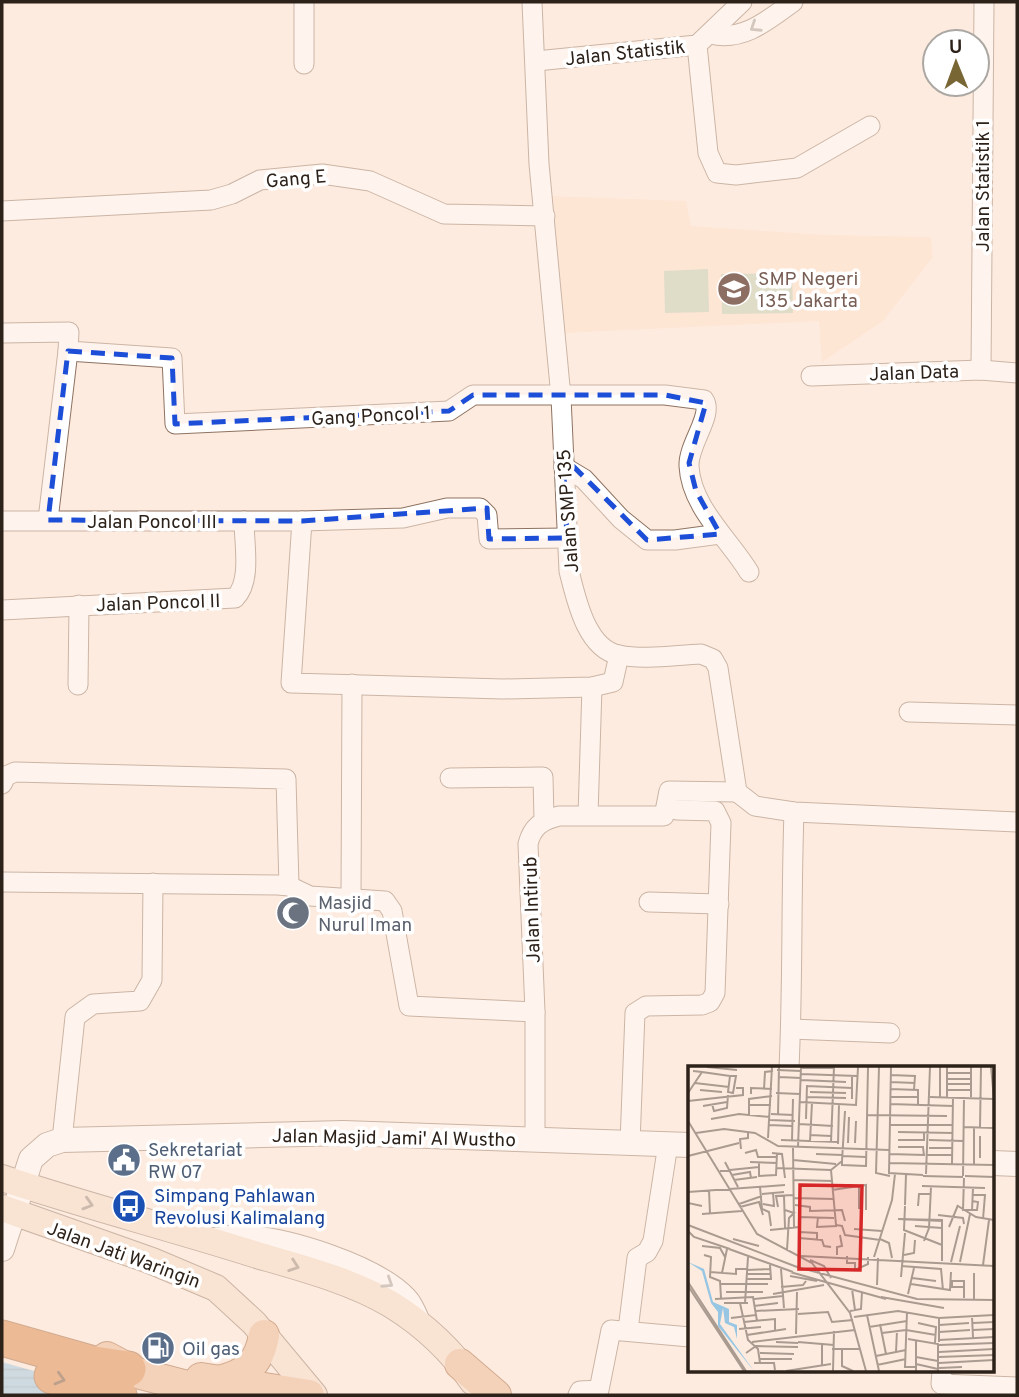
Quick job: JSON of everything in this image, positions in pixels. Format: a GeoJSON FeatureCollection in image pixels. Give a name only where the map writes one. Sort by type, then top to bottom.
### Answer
{"type":"FeatureCollection","features":[{"type":"Feature","properties":{"kind":"highway"},"geometry":{"type":"LineString","coordinates":[[2,1338],[94,1364],[123,1382]]}},
{"type":"Feature","properties":{"kind":"highway"},"geometry":{"type":"LineString","coordinates":[[2,1362],[123,1382]]}},
{"type":"Feature","properties":{"kind":"main road","name":"Jalan Jati Waringin"},"geometry":{"type":"LineString","coordinates":[[12,1181],[206,1239],[361,1290],[391,1305],[424,1328],[460,1364],[482,1395]]}},
{"type":"Feature","properties":{"kind":"main road","name":"Jalan Jati Waringin"},"geometry":{"type":"LineString","coordinates":[[8,1211],[152,1261],[216,1287],[264,1335],[311,1395]]}},
{"type":"Feature","properties":{"kind":"main road"},"geometry":{"type":"LineString","coordinates":[[2,1320],[102,1354],[123,1382],[311,1395]]}},
{"type":"Feature","properties":{"kind":"main road"},"geometry":{"type":"LineString","coordinates":[[220,1388],[252,1367],[261,1354],[264,1335]]}},
{"type":"Feature","properties":{"kind":"main road"},"geometry":{"type":"LineString","coordinates":[[460,1364],[496,1395]]}},
{"type":"Feature","properties":{"kind":"street"},"geometry":{"type":"LineString","coordinates":[[304,2],[304,64]]}},
{"type":"Feature","properties":{"kind":"street","name":"Jalan SMP 135"},"geometry":{"type":"LineString","coordinates":[[532,2],[545,216],[561,397],[567,538],[576,598],[597,642],[619,655]]}},
{"type":"Feature","properties":{"kind":"street","name":"Jalan Statistik"},"geometry":{"type":"LineString","coordinates":[[704,39],[742,2]]}},
{"type":"Feature","properties":{"kind":"street","name":"Jalan Statistik"},"geometry":{"type":"LineString","coordinates":[[536,61],[733,37],[744,34],[793,2]]}},
{"type":"Feature","properties":{"kind":"street","name":"Jalan Statistik 1"},"geometry":{"type":"LineString","coordinates":[[981,370],[984,2]]}},
{"type":"Feature","properties":{"kind":"street"},"geometry":{"type":"LineString","coordinates":[[704,39],[708,153],[717,173],[736,176],[797,168],[870,125]]}},
{"type":"Feature","properties":{"kind":"street","name":"Gang E"},"geometry":{"type":"LineString","coordinates":[[2,211],[211,200],[268,178],[322,174],[370,181],[444,214],[545,216]]}},
{"type":"Feature","properties":{"kind":"street"},"geometry":{"type":"LineString","coordinates":[[2,333],[69,332],[48,520]]}},
{"type":"Feature","properties":{"kind":"street","name":"Gang Poncol 1"},"geometry":{"type":"LineString","coordinates":[[68,351],[172,358],[174,424],[449,411],[473,395],[664,395],[704,400],[707,410],[693,441],[690,471],[696,491],[720,534]]}},
{"type":"Feature","properties":{"kind":"street","name":"Jalan Data"},"geometry":{"type":"LineString","coordinates":[[811,376],[981,370],[1017,373]]}},
{"type":"Feature","properties":{"kind":"street"},"geometry":{"type":"LineString","coordinates":[[564,467],[584,479],[621,519],[647,540],[675,540],[720,534],[731,543],[749,572]]}},
{"type":"Feature","properties":{"kind":"street","name":"Jalan Poncol III"},"geometry":{"type":"LineString","coordinates":[[2,521],[302,521],[403,518],[447,508],[480,508],[487,515],[489,539],[567,538]]}},
{"type":"Feature","properties":{"kind":"street","name":"Jalan Poncol II"},"geometry":{"type":"LineString","coordinates":[[2,610],[235,597],[242,592],[245,580],[244,521]]}},
{"type":"Feature","properties":{"kind":"street"},"geometry":{"type":"LineString","coordinates":[[302,521],[291,683],[503,689],[592,687],[613,682],[619,655],[701,654],[713,659],[718,668],[730,730],[737,792]]}},
{"type":"Feature","properties":{"kind":"street"},"geometry":{"type":"LineString","coordinates":[[78,685],[79,605]]}},
{"type":"Feature","properties":{"kind":"street"},"geometry":{"type":"LineString","coordinates":[[351,899],[352,684]]}},
{"type":"Feature","properties":{"kind":"street"},"geometry":{"type":"LineString","coordinates":[[588,815],[592,687]]}},
{"type":"Feature","properties":{"kind":"street"},"geometry":{"type":"LineString","coordinates":[[909,712],[1017,715]]}},
{"type":"Feature","properties":{"kind":"street"},"geometry":{"type":"LineString","coordinates":[[2,784],[6,776],[15,772],[286,779],[289,886]]}},
{"type":"Feature","properties":{"kind":"street"},"geometry":{"type":"LineString","coordinates":[[450,778],[543,777],[544,819],[588,815],[664,816],[669,791],[737,792],[755,806],[794,812],[1017,822]]}},
{"type":"Feature","properties":{"kind":"street"},"geometry":{"type":"LineString","coordinates":[[630,1143],[635,1013],[646,1006],[702,1006],[710,1002],[715,993],[720,817],[715,811],[677,810]]}},
{"type":"Feature","properties":{"kind":"street"},"geometry":{"type":"LineString","coordinates":[[789,1066],[794,812]]}},
{"type":"Feature","properties":{"kind":"street","name":"Jalan Intirub"},"geometry":{"type":"LineString","coordinates":[[535,1139],[535,1012],[528,844],[530,833],[544,819]]}},
{"type":"Feature","properties":{"kind":"street"},"geometry":{"type":"LineString","coordinates":[[2,882],[289,886],[310,896],[389,902],[393,911],[408,1006],[535,1012]]}},
{"type":"Feature","properties":{"kind":"street"},"geometry":{"type":"LineString","coordinates":[[62,1140],[75,1017],[93,1004],[140,1002],[152,980],[153,883]]}},
{"type":"Feature","properties":{"kind":"street"},"geometry":{"type":"LineString","coordinates":[[649,902],[719,904]]}},
{"type":"Feature","properties":{"kind":"street"},"geometry":{"type":"LineString","coordinates":[[791,1029],[890,1033]]}},
{"type":"Feature","properties":{"kind":"street","name":"Jalan Masjid Jami' Al Wustho"},"geometry":{"type":"LineString","coordinates":[[2,1250],[12,1181],[37,1152],[62,1140],[343,1133],[679,1144]]}},
{"type":"Feature","properties":{"kind":"street"},"geometry":{"type":"LineString","coordinates":[[628,1331],[637,1258],[646,1252],[653,1241],[679,1144]]}},
{"type":"Feature","properties":{"kind":"street"},"geometry":{"type":"LineString","coordinates":[[995,1163],[1017,1164]]}},
{"type":"Feature","properties":{"kind":"street"},"geometry":{"type":"LineString","coordinates":[[578,1395],[580,1391],[599,1390],[611,1330],[688,1337]]}},
{"type":"Feature","properties":{"kind":"street"},"geometry":{"type":"LineString","coordinates":[[942,1372],[941,1384],[1017,1387]]}},
{"type":"Feature","properties":{"kind":"highlighted area"},"geometry":{"type":"Polygon","coordinates":[[[68,351],[172,358],[175,424],[449,411],[473,395],[665,395],[706,403],[689,463],[696,491],[720,534],[647,540],[563,456],[567,538],[489,539],[487,508],[302,521],[48,520],[68,351]]]}},
{"type":"Feature","properties":{"kind":"shaded area","name":"SMP Negeri 135 Jakarta"},"geometry":{"type":"Polygon","coordinates":[[[548,196],[686,201],[691,226],[825,235],[931,237],[933,257],[883,321],[822,362],[819,321],[564,333],[548,196]]]}},
{"type":"Feature","properties":{"kind":"green space"},"geometry":{"type":"Polygon","coordinates":[[[708,269],[709,312],[665,313],[664,271],[708,269]]]}},
{"type":"Feature","properties":{"kind":"green space"},"geometry":{"type":"Polygon","coordinates":[[[792,273],[793,313],[722,314],[721,274],[792,273]]]}},
{"type":"Feature","properties":{"kind":"water"},"geometry":{"type":"Polygon","coordinates":[[[2,1362],[119,1395],[2,1395],[2,1362]]]}},
{"type":"Feature","properties":{"kind":"place","name":"SMP Negeri 135 Jakarta"},"geometry":{"type":"Point","coordinates":[734,289]}},
{"type":"Feature","properties":{"kind":"place","name":"Masjid Nurul Iman"},"geometry":{"type":"Point","coordinates":[293,913]}},
{"type":"Feature","properties":{"kind":"place","name":"Sekretariat RW 07"},"geometry":{"type":"Point","coordinates":[124,1160]}},
{"type":"Feature","properties":{"kind":"place","name":"Simpang Pahlawan Revolusi Kalimalang"},"geometry":{"type":"Point","coordinates":[129,1206]}},
{"type":"Feature","properties":{"kind":"place","name":"Oil gas"},"geometry":{"type":"Point","coordinates":[158,1348]}}]}
